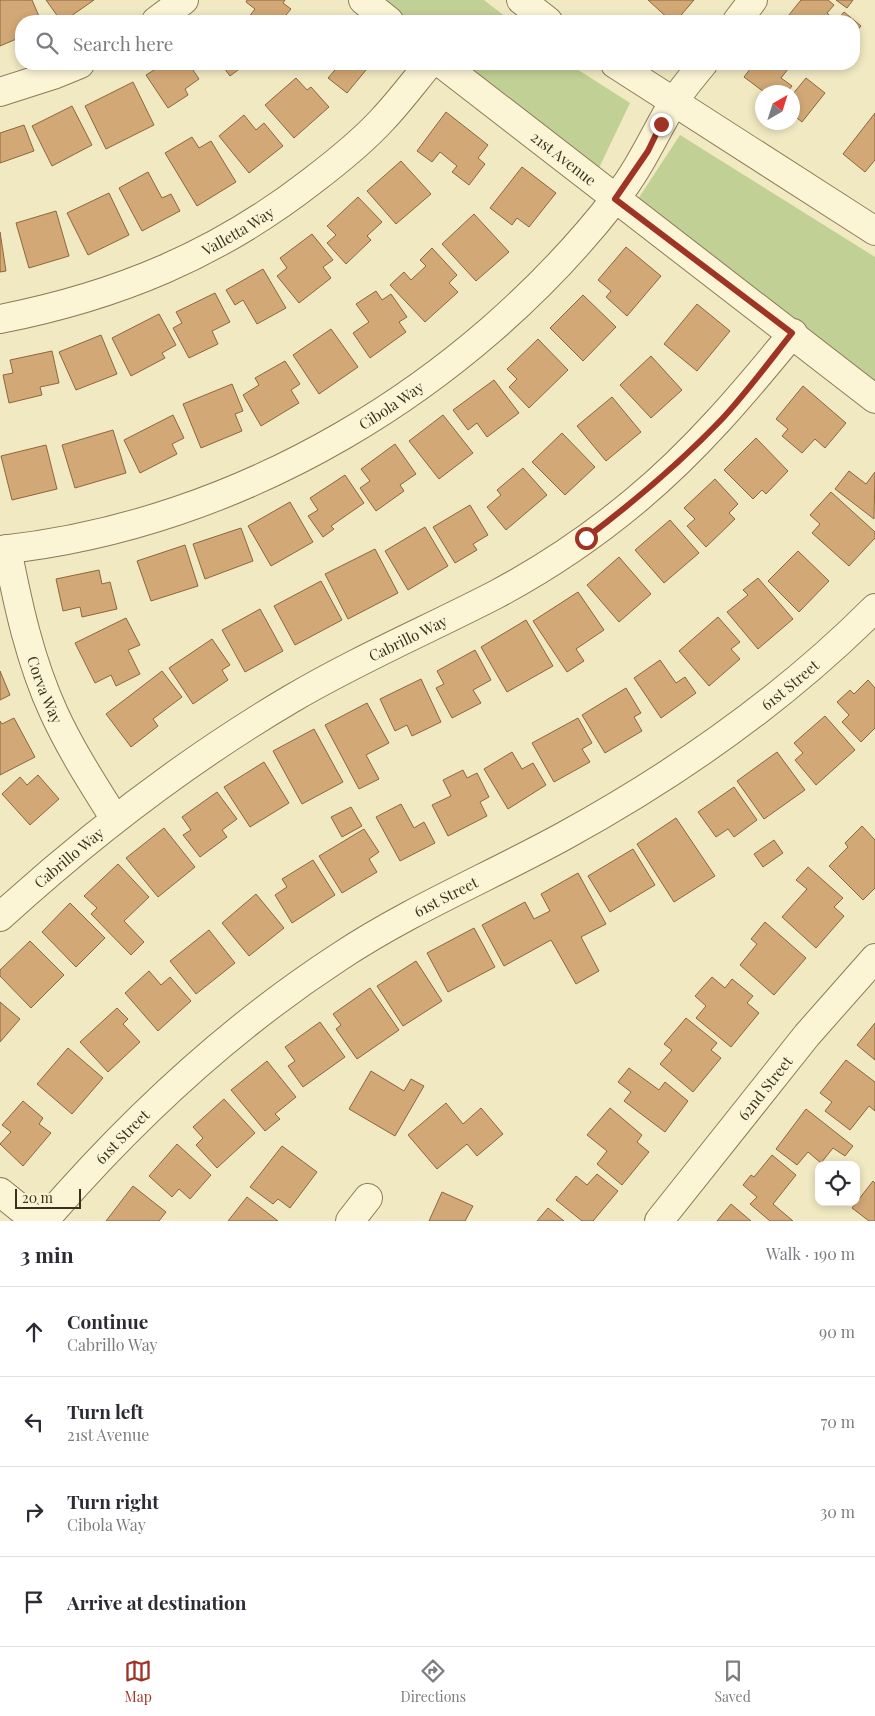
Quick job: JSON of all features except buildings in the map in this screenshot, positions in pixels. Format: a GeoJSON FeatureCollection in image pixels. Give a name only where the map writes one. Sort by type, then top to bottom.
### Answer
{"type":"FeatureCollection","features":[{"type":"Feature","properties":{"kind":"street"},"geometry":{"type":"LineString","coordinates":[[164,15],[184,0]]}},
{"type":"Feature","properties":{"kind":"street"},"geometry":{"type":"LineString","coordinates":[[363,0],[382,15]]}},
{"type":"Feature","properties":{"kind":"street"},"geometry":{"type":"LineString","coordinates":[[521,0],[540,15]]}},
{"type":"Feature","properties":{"kind":"street"},"geometry":{"type":"LineString","coordinates":[[742,15],[754,0]]}},
{"type":"Feature","properties":{"kind":"street"},"geometry":{"type":"LineString","coordinates":[[0,92],[66,70]]}},
{"type":"Feature","properties":{"kind":"street","name":"Valletta Way"},"geometry":{"type":"LineString","coordinates":[[0,319],[57,308],[128,286],[173,267],[228,239],[280,206],[338,161],[383,120],[424,70]]}},
{"type":"Feature","properties":{"kind":"street","name":"21st Avenue"},"geometry":{"type":"LineString","coordinates":[[450,70],[875,399]]}},
{"type":"Feature","properties":{"kind":"street"},"geometry":{"type":"LineString","coordinates":[[625,70],[875,231]]}},
{"type":"Feature","properties":{"kind":"street","name":"Cibola Way"},"geometry":{"type":"LineString","coordinates":[[3,550],[97,532],[153,518],[214,497],[273,472],[345,435],[400,401],[464,353],[506,317],[559,265],[615,199],[648,151],[675,101],[698,70]]}},
{"type":"Feature","properties":{"kind":"street","name":"Cabrillo Way"},"geometry":{"type":"LineString","coordinates":[[0,918],[115,819],[219,744],[291,699],[366,658],[497,594],[586,538],[635,501],[680,461],[723,418],[792,333]]}},
{"type":"Feature","properties":{"kind":"street","name":"Corva Way"},"geometry":{"type":"LineString","coordinates":[[3,550],[35,665],[54,713],[77,759],[115,819]]}},
{"type":"Feature","properties":{"kind":"street","name":"61st Street"},"geometry":{"type":"LineString","coordinates":[[44,1221],[130,1127],[195,1065],[266,1008],[339,957],[416,910],[562,837],[625,801],[706,749],[783,690],[875,608]]}},
{"type":"Feature","properties":{"kind":"street","name":"62nd Street"},"geometry":{"type":"LineString","coordinates":[[659,1221],[807,1035],[875,958]]}},
{"type":"Feature","properties":{"kind":"street"},"geometry":{"type":"LineString","coordinates":[[0,1192],[36,1221]]}},
{"type":"Feature","properties":{"kind":"street"},"geometry":{"type":"LineString","coordinates":[[350,1221],[368,1198]]}},
{"type":"Feature","properties":{"kind":"green space"},"geometry":{"type":"Polygon","coordinates":[[[381,0],[484,0],[503,15],[400,15],[381,0]]]}},
{"type":"Feature","properties":{"kind":"green space"},"geometry":{"type":"Polygon","coordinates":[[[469,70],[578,70],[630,103],[597,172],[469,70]]]}},
{"type":"Feature","properties":{"kind":"green space"},"geometry":{"type":"Polygon","coordinates":[[[680,135],[875,257],[875,385],[638,199],[680,135]]]}},
{"type":"Feature","properties":{"kind":"route"},"geometry":{"type":"LineString","coordinates":[[586,538],[635,501],[680,461],[723,418],[792,333],[615,199],[628,183],[648,151],[661,124]]}}]}
